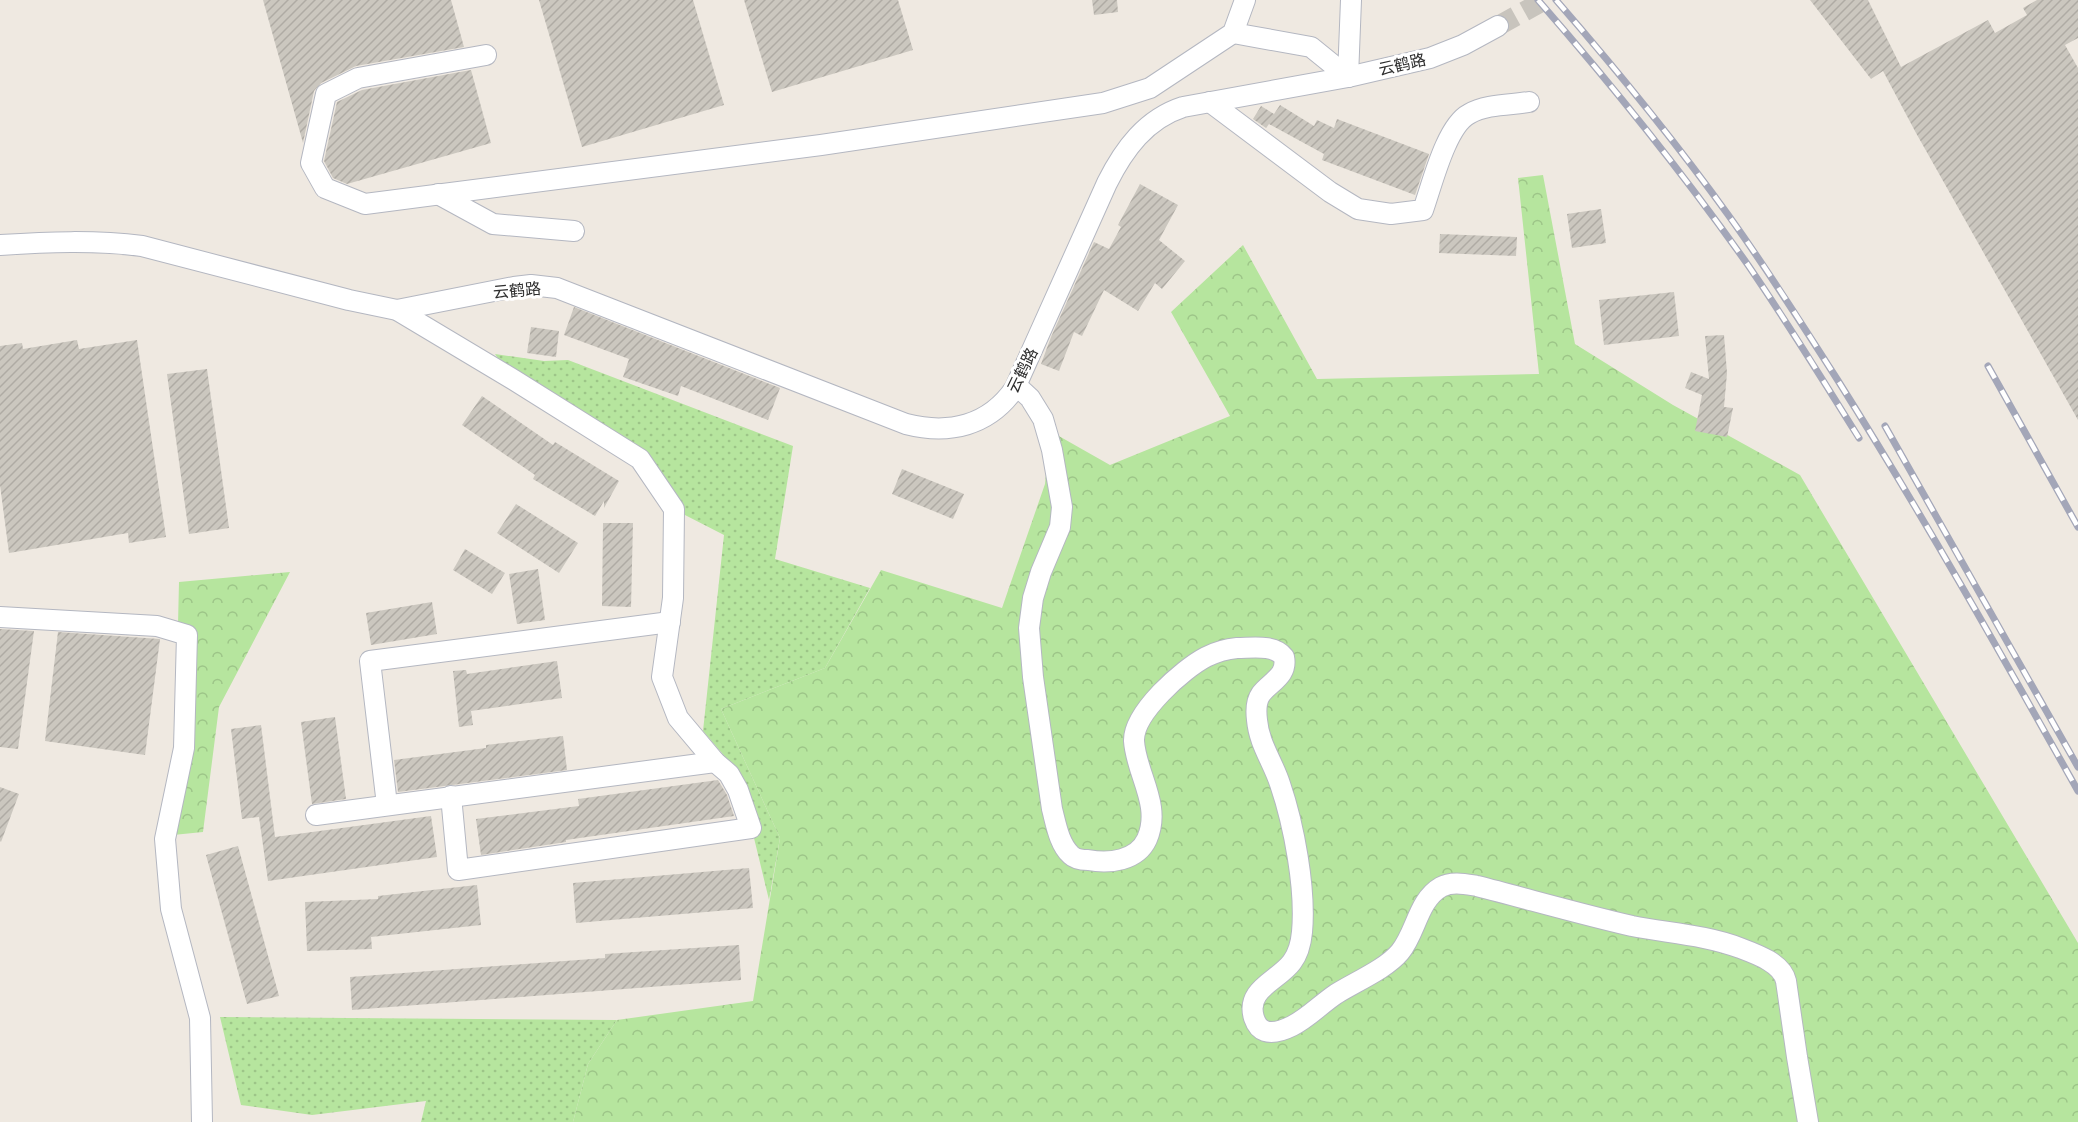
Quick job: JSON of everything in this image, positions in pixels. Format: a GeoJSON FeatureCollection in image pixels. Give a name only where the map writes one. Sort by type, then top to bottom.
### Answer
{"type":"FeatureCollection","features":[{"type":"Feature","properties":{"kind":"street"},"geometry":{"type":"LineString","coordinates":[[486,56],[358,78],[326,94],[311,163],[325,188],[365,204],[821,145],[1103,103],[1150,88],[1233,33],[1245,0]]}},
{"type":"Feature","properties":{"kind":"street"},"geometry":{"type":"LineString","coordinates":[[1348,77],[1351,0]]}},
{"type":"Feature","properties":{"kind":"street","name":"云鹤路"},"geometry":{"type":"LineString","coordinates":[[397,310],[514,287],[531,285],[557,288],[906,424],[942,430],[970,424],[998,408],[1017,386],[1090,218],[1117,164],[1139,134],[1163,116],[1183,107],[1348,77],[1430,58],[1463,45],[1498,26]]}},
{"type":"Feature","properties":{"kind":"street"},"geometry":{"type":"LineString","coordinates":[[1233,33],[1311,47],[1348,77]]}},
{"type":"Feature","properties":{"kind":"street"},"geometry":{"type":"LineString","coordinates":[[1210,102],[1330,192],[1358,208],[1391,214],[1423,210],[1451,133],[1468,114],[1480,109],[1529,102]]}},
{"type":"Feature","properties":{"kind":"street"},"geometry":{"type":"LineString","coordinates":[[438,194],[493,224],[574,231]]}},
{"type":"Feature","properties":{"kind":"street"},"geometry":{"type":"LineString","coordinates":[[0,245],[83,242],[142,246],[349,300],[397,310],[640,459],[674,509],[673,598],[662,677],[678,718],[715,762],[729,774],[738,790],[751,828],[458,870],[451,796]]}},
{"type":"Feature","properties":{"kind":"street"},"geometry":{"type":"LineString","coordinates":[[1017,386],[1030,398],[1043,419],[1052,450],[1061,499],[1060,526],[1032,598],[1029,638],[1052,809],[1059,834],[1070,855],[1088,861],[1120,860],[1135,854],[1146,842],[1151,826],[1151,808],[1148,789],[1136,751],[1135,734],[1139,721],[1167,688],[1192,665],[1216,652],[1234,648],[1275,650],[1284,657],[1284,665],[1278,678],[1260,696],[1257,722],[1262,744],[1279,781],[1289,815],[1300,884],[1302,920],[1300,943],[1294,959],[1284,971],[1261,989],[1254,999],[1253,1013],[1259,1027],[1265,1031],[1275,1032],[1292,1026],[1334,996],[1382,967],[1401,952],[1428,901],[1436,891],[1447,885],[1464,883],[1623,924],[1721,942],[1755,954],[1779,968],[1784,972],[1786,981],[1808,1122]]}},
{"type":"Feature","properties":{"kind":"street"},"geometry":{"type":"LineString","coordinates":[[0,617],[157,626],[187,635],[184,748],[165,839],[171,909],[200,1018],[202,1122]]}},
{"type":"Feature","properties":{"kind":"street"},"geometry":{"type":"LineString","coordinates":[[387,805],[370,661],[670,622]]}},
{"type":"Feature","properties":{"kind":"street"},"geometry":{"type":"LineString","coordinates":[[316,815],[715,762]]}},
{"type":"Feature","properties":{"kind":"green space"},"geometry":{"type":"Polygon","coordinates":[[[1543,175],[1575,344],[1673,405],[1800,475],[2078,943],[2078,1122],[573,1122],[588,1064],[617,1020],[753,1001],[780,838],[721,709],[825,668],[881,570],[1002,608],[1045,484],[1050,431],[1110,465],[1230,416],[1171,312],[1243,245],[1317,379],[1539,374],[1518,178],[1543,175]]]}},
{"type":"Feature","properties":{"kind":"green space"},"geometry":{"type":"Polygon","coordinates":[[[495,354],[544,361],[568,360],[793,446],[775,559],[870,588],[825,668],[721,709],[780,838],[769,900],[738,772],[703,731],[724,535],[683,514],[646,455],[503,366],[495,354]]]}},
{"type":"Feature","properties":{"kind":"green space"},"geometry":{"type":"Polygon","coordinates":[[[290,572],[219,707],[203,832],[173,835],[179,582],[290,572]]]}},
{"type":"Feature","properties":{"kind":"green space"},"geometry":{"type":"Polygon","coordinates":[[[220,1017],[617,1020],[588,1064],[573,1122],[421,1122],[426,1101],[312,1115],[241,1105],[220,1017]]]}},
{"type":"Feature","properties":{"kind":"building"},"geometry":{"type":"Polygon","coordinates":[[[263,0],[451,0],[464,47],[356,66],[321,83],[314,91],[303,143],[263,0]]]}},
{"type":"Feature","properties":{"kind":"building"},"geometry":{"type":"Polygon","coordinates":[[[539,0],[693,0],[724,105],[582,147],[539,0]]]}},
{"type":"Feature","properties":{"kind":"building"},"geometry":{"type":"Polygon","coordinates":[[[744,0],[898,0],[913,50],[772,92],[744,0]]]}},
{"type":"Feature","properties":{"kind":"building"},"geometry":{"type":"Polygon","coordinates":[[[1092,0],[1117,0],[1118,12],[1094,15],[1092,0]]]}},
{"type":"Feature","properties":{"kind":"building"},"geometry":{"type":"Polygon","coordinates":[[[1810,0],[1868,0],[1901,67],[1988,20],[1995,33],[2027,15],[2023,8],[2037,0],[2078,0],[2078,38],[2065,45],[2078,68],[2078,420],[1883,71],[1871,79],[1810,0]]]}},
{"type":"Feature","properties":{"kind":"building"},"geometry":{"type":"Polygon","coordinates":[[[471,70],[491,143],[347,184],[333,178],[324,161],[337,102],[362,90],[471,70]]]}},
{"type":"Feature","properties":{"kind":"building"},"geometry":{"type":"Polygon","coordinates":[[[1280,105],[1314,126],[1317,120],[1334,128],[1337,119],[1429,154],[1415,195],[1322,160],[1324,154],[1269,124],[1266,128],[1253,119],[1261,106],[1274,114],[1280,105]]]}},
{"type":"Feature","properties":{"kind":"building"},"geometry":{"type":"Polygon","coordinates":[[[1140,184],[1178,205],[1159,240],[1185,261],[1162,289],[1155,283],[1138,311],[1104,290],[1082,336],[1074,332],[1059,371],[1041,364],[1094,242],[1109,249],[1121,227],[1118,225],[1140,184]]]}},
{"type":"Feature","properties":{"kind":"building"},"geometry":{"type":"Polygon","coordinates":[[[1601,209],[1606,243],[1572,248],[1567,214],[1601,209]]]}},
{"type":"Feature","properties":{"kind":"building"},"geometry":{"type":"Polygon","coordinates":[[[1440,234],[1517,237],[1516,256],[1439,253],[1440,234]]]}},
{"type":"Feature","properties":{"kind":"building"},"geometry":{"type":"Polygon","coordinates":[[[1674,292],[1679,336],[1604,345],[1599,300],[1674,292]]]}},
{"type":"Feature","properties":{"kind":"building"},"geometry":{"type":"Polygon","coordinates":[[[574,307],[780,388],[768,420],[681,386],[678,396],[623,377],[629,359],[564,335],[574,307]]]}},
{"type":"Feature","properties":{"kind":"building"},"geometry":{"type":"Polygon","coordinates":[[[531,327],[559,331],[556,357],[527,353],[531,327]]]}},
{"type":"Feature","properties":{"kind":"building"},"geometry":{"type":"Polygon","coordinates":[[[1724,335],[1727,373],[1724,407],[1733,408],[1727,437],[1695,431],[1702,395],[1685,388],[1691,372],[1709,379],[1705,336],[1724,335]]]}},
{"type":"Feature","properties":{"kind":"building"},"geometry":{"type":"Polygon","coordinates":[[[77,340],[79,349],[137,340],[166,537],[129,543],[128,533],[9,553],[0,485],[0,346],[22,343],[23,349],[77,340]]]}},
{"type":"Feature","properties":{"kind":"building"},"geometry":{"type":"Polygon","coordinates":[[[207,369],[229,528],[189,534],[167,374],[207,369]]]}},
{"type":"Feature","properties":{"kind":"building"},"geometry":{"type":"Polygon","coordinates":[[[482,396],[553,445],[555,442],[619,481],[604,508],[604,501],[595,516],[533,479],[535,475],[462,425],[482,396]]]}},
{"type":"Feature","properties":{"kind":"building"},"geometry":{"type":"Polygon","coordinates":[[[902,469],[964,494],[953,519],[892,494],[902,469]]]}},
{"type":"Feature","properties":{"kind":"building"},"geometry":{"type":"Polygon","coordinates":[[[516,504],[578,543],[559,573],[497,533],[516,504]]]}},
{"type":"Feature","properties":{"kind":"building"},"geometry":{"type":"Polygon","coordinates":[[[603,523],[633,523],[631,607],[602,606],[603,523]]]}},
{"type":"Feature","properties":{"kind":"building"},"geometry":{"type":"Polygon","coordinates":[[[465,549],[505,573],[492,594],[453,570],[465,549]]]}},
{"type":"Feature","properties":{"kind":"building"},"geometry":{"type":"Polygon","coordinates":[[[538,569],[545,620],[517,624],[509,574],[538,569]]]}},
{"type":"Feature","properties":{"kind":"building"},"geometry":{"type":"Polygon","coordinates":[[[432,602],[437,634],[371,645],[366,613],[432,602]]]}},
{"type":"Feature","properties":{"kind":"building"},"geometry":{"type":"Polygon","coordinates":[[[0,629],[34,631],[18,749],[0,747],[0,629]]]}},
{"type":"Feature","properties":{"kind":"building"},"geometry":{"type":"Polygon","coordinates":[[[58,632],[160,639],[145,755],[45,741],[58,632]]]}},
{"type":"Feature","properties":{"kind":"building"},"geometry":{"type":"Polygon","coordinates":[[[557,661],[562,698],[471,711],[473,725],[459,727],[453,671],[466,670],[467,674],[557,661]]]}},
{"type":"Feature","properties":{"kind":"building"},"geometry":{"type":"Polygon","coordinates":[[[335,717],[346,799],[312,804],[301,722],[335,717]]]}},
{"type":"Feature","properties":{"kind":"building"},"geometry":{"type":"Polygon","coordinates":[[[261,725],[275,837],[431,816],[437,857],[268,881],[259,817],[242,819],[231,729],[261,725]]]}},
{"type":"Feature","properties":{"kind":"building"},"geometry":{"type":"Polygon","coordinates":[[[563,736],[567,770],[398,792],[394,760],[486,748],[486,745],[563,736]]]}},
{"type":"Feature","properties":{"kind":"building"},"geometry":{"type":"Polygon","coordinates":[[[718,780],[727,795],[734,816],[566,840],[566,842],[481,855],[476,819],[579,806],[578,799],[718,780]]]}},
{"type":"Feature","properties":{"kind":"building"},"geometry":{"type":"Polygon","coordinates":[[[0,787],[19,794],[1,842],[0,841],[0,787]]]}},
{"type":"Feature","properties":{"kind":"building"},"geometry":{"type":"Polygon","coordinates":[[[238,846],[279,996],[247,1004],[206,855],[238,846]]]}},
{"type":"Feature","properties":{"kind":"building"},"geometry":{"type":"Polygon","coordinates":[[[749,868],[753,908],[576,923],[573,883],[749,868]]]}},
{"type":"Feature","properties":{"kind":"building"},"geometry":{"type":"Polygon","coordinates":[[[477,885],[481,925],[371,937],[372,949],[307,951],[305,902],[378,899],[378,896],[477,885]]]}},
{"type":"Feature","properties":{"kind":"building"},"geometry":{"type":"Polygon","coordinates":[[[739,945],[741,980],[352,1010],[350,977],[605,958],[605,954],[739,945]]]}},
{"type":"Feature","properties":{"kind":"tunnel"},"geometry":{"type":"LineString","coordinates":[[1498,26],[1545,0]]}},
{"type":"Feature","properties":{"kind":"railway"},"geometry":{"type":"LineString","coordinates":[[1538,0],[1646,130],[1748,265],[1859,438]]}},
{"type":"Feature","properties":{"kind":"railway"},"geometry":{"type":"LineString","coordinates":[[1556,0],[1688,160],[1757,256],[1869,430],[1990,635],[2078,791]]}},
{"type":"Feature","properties":{"kind":"railway"},"geometry":{"type":"LineString","coordinates":[[1988,366],[2078,527]]}},
{"type":"Feature","properties":{"kind":"railway"},"geometry":{"type":"LineString","coordinates":[[1885,426],[2078,767]]}}]}
